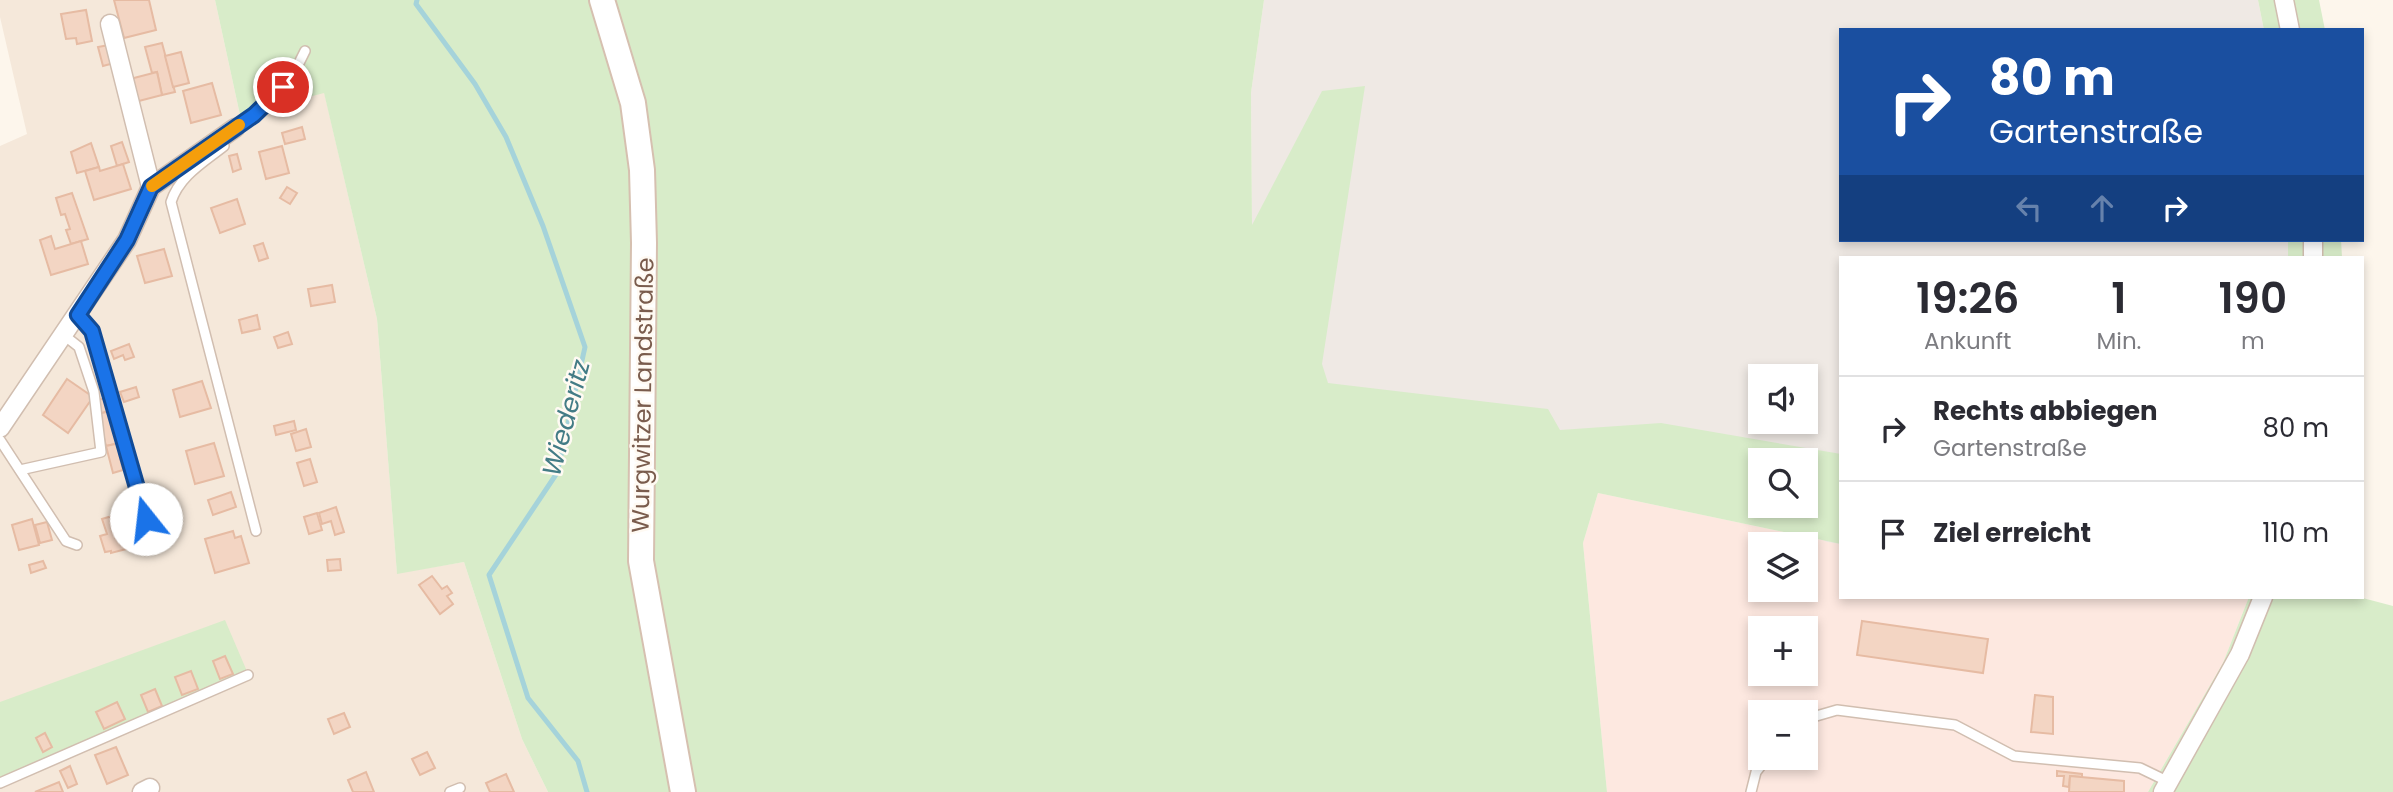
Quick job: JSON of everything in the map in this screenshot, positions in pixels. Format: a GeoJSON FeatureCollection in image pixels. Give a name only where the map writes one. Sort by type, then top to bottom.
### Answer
{"type":"FeatureCollection","features":[{"type":"Feature","properties":{"kind":"main road","name":"Wurgwitzer Landstraße"},"geometry":{"type":"LineString","coordinates":[[602,0],[633,103],[642,170],[644,243],[641,561],[683,792]]}},
{"type":"Feature","properties":{"kind":"street"},"geometry":{"type":"LineString","coordinates":[[2284,0],[2290,28]]}},
{"type":"Feature","properties":{"kind":"street"},"geometry":{"type":"LineString","coordinates":[[110,24],[151,187]]}},
{"type":"Feature","properties":{"kind":"street"},"geometry":{"type":"LineString","coordinates":[[0,428],[127,240],[151,187],[235,128]]}},
{"type":"Feature","properties":{"kind":"street"},"geometry":{"type":"LineString","coordinates":[[2166,787],[2240,654],[2262,599]]}},
{"type":"Feature","properties":{"kind":"lane"},"geometry":{"type":"LineString","coordinates":[[235,128],[271,102],[296,71],[305,51]]}},
{"type":"Feature","properties":{"kind":"lane"},"geometry":{"type":"LineString","coordinates":[[224,146],[184,179],[175,190],[171,202],[256,531]]}},
{"type":"Feature","properties":{"kind":"lane"},"geometry":{"type":"LineString","coordinates":[[78,315],[92,331],[146,519]]}},
{"type":"Feature","properties":{"kind":"lane"},"geometry":{"type":"LineString","coordinates":[[20,470],[101,452],[94,392],[79,347],[65,335]]}},
{"type":"Feature","properties":{"kind":"lane"},"geometry":{"type":"LineString","coordinates":[[0,440],[66,541],[77,545]]}},
{"type":"Feature","properties":{"kind":"lane"},"geometry":{"type":"LineString","coordinates":[[0,783],[248,676]]}},
{"type":"Feature","properties":{"kind":"lane"},"geometry":{"type":"LineString","coordinates":[[1818,716],[1838,710],[1955,725],[2014,756],[2140,768],[2166,787]]}},
{"type":"Feature","properties":{"kind":"lane"},"geometry":{"type":"LineString","coordinates":[[1751,792],[1758,770]]}},
{"type":"Feature","properties":{"kind":"lane"},"geometry":{"type":"LineString","coordinates":[[450,792],[460,788]]}},
{"type":"Feature","properties":{"kind":"shaded area"},"geometry":{"type":"Polygon","coordinates":[[[0,0],[215,0],[240,115],[324,92],[377,319],[397,573],[464,562],[522,739],[548,792],[0,792],[0,146],[27,134],[0,17],[0,0]]]}},
{"type":"Feature","properties":{"kind":"shaded area"},"geometry":{"type":"Polygon","coordinates":[[[1264,0],[2258,0],[2264,28],[1839,28],[1839,242],[2288,242],[2288,256],[1839,256],[1839,544],[1827,542],[1818,537],[1818,532],[1808,532],[1780,518],[1818,518],[1818,448],[1748,448],[1748,501],[1605,428],[1354,441],[1252,226],[1251,93],[1264,0]]]}},
{"type":"Feature","properties":{"kind":"shaded area"},"geometry":{"type":"Polygon","coordinates":[[[1598,493],[1784,532],[1748,532],[1748,602],[1818,602],[1818,539],[1839,544],[1839,599],[2248,599],[2223,663],[2148,792],[1607,792],[1583,543],[1598,493]]]}},
{"type":"Feature","properties":{"kind":"green space"},"geometry":{"type":"Polygon","coordinates":[[[215,0],[1264,0],[1251,93],[1252,225],[1322,91],[1365,86],[1322,364],[1328,383],[1548,409],[1560,430],[1661,423],[1806,448],[1748,448],[1748,518],[1818,518],[1818,450],[1839,454],[1839,544],[1818,539],[1818,532],[1784,532],[1598,493],[1583,543],[1607,792],[548,792],[522,739],[464,562],[397,574],[377,319],[324,93],[240,115],[215,0]]]}},
{"type":"Feature","properties":{"kind":"green space"},"geometry":{"type":"Polygon","coordinates":[[[2258,0],[2319,0],[2325,28],[2264,28],[2258,0]]]}},
{"type":"Feature","properties":{"kind":"green space"},"geometry":{"type":"Polygon","coordinates":[[[2288,242],[2341,242],[2342,256],[2288,256],[2288,242]]]}},
{"type":"Feature","properties":{"kind":"green space"},"geometry":{"type":"Polygon","coordinates":[[[2364,598],[2393,606],[2393,792],[2148,792],[2223,663],[2248,599],[2364,598]]]}},
{"type":"Feature","properties":{"kind":"green space"},"geometry":{"type":"Polygon","coordinates":[[[225,620],[249,676],[0,784],[0,702],[225,620]]]}},
{"type":"Feature","properties":{"kind":"building"},"geometry":{"type":"Polygon","coordinates":[[[114,0],[149,0],[156,30],[124,38],[114,0]]]}},
{"type":"Feature","properties":{"kind":"building"},"geometry":{"type":"Polygon","coordinates":[[[86,10],[92,41],[77,44],[76,38],[66,39],[61,14],[86,10]]]}},
{"type":"Feature","properties":{"kind":"building"},"geometry":{"type":"Polygon","coordinates":[[[162,43],[175,92],[162,95],[157,72],[152,73],[145,47],[162,43]]]}},
{"type":"Feature","properties":{"kind":"building"},"geometry":{"type":"Polygon","coordinates":[[[109,45],[114,63],[103,66],[98,47],[109,45]]]}},
{"type":"Feature","properties":{"kind":"building"},"geometry":{"type":"Polygon","coordinates":[[[181,52],[189,83],[173,87],[165,56],[181,52]]]}},
{"type":"Feature","properties":{"kind":"building"},"geometry":{"type":"Polygon","coordinates":[[[157,72],[162,95],[135,102],[130,79],[157,72]]]}},
{"type":"Feature","properties":{"kind":"building"},"geometry":{"type":"Polygon","coordinates":[[[212,83],[221,115],[191,123],[183,91],[212,83]]]}},
{"type":"Feature","properties":{"kind":"building"},"geometry":{"type":"Polygon","coordinates":[[[302,127],[305,139],[285,144],[282,133],[302,127]]]}},
{"type":"Feature","properties":{"kind":"building"},"geometry":{"type":"Polygon","coordinates":[[[122,142],[129,162],[117,166],[111,146],[122,142]]]}},
{"type":"Feature","properties":{"kind":"building"},"geometry":{"type":"Polygon","coordinates":[[[91,143],[99,167],[77,173],[71,152],[91,143]]]}},
{"type":"Feature","properties":{"kind":"building"},"geometry":{"type":"Polygon","coordinates":[[[282,146],[289,173],[266,179],[259,152],[282,146]]]}},
{"type":"Feature","properties":{"kind":"building"},"geometry":{"type":"Polygon","coordinates":[[[237,154],[241,169],[233,172],[229,156],[237,154]]]}},
{"type":"Feature","properties":{"kind":"building"},"geometry":{"type":"Polygon","coordinates":[[[123,164],[131,189],[94,200],[85,171],[99,167],[100,171],[123,164]]]}},
{"type":"Feature","properties":{"kind":"building"},"geometry":{"type":"Polygon","coordinates":[[[287,187],[297,193],[290,204],[280,198],[287,187]]]}},
{"type":"Feature","properties":{"kind":"building"},"geometry":{"type":"Polygon","coordinates":[[[72,193],[88,239],[71,244],[66,230],[70,229],[65,214],[61,215],[56,198],[72,193]]]}},
{"type":"Feature","properties":{"kind":"building"},"geometry":{"type":"Polygon","coordinates":[[[237,199],[245,224],[220,233],[211,208],[237,199]]]}},
{"type":"Feature","properties":{"kind":"building"},"geometry":{"type":"Polygon","coordinates":[[[51,236],[55,249],[81,241],[88,264],[51,275],[40,240],[51,236]]]}},
{"type":"Feature","properties":{"kind":"building"},"geometry":{"type":"Polygon","coordinates":[[[263,243],[268,258],[259,261],[254,246],[263,243]]]}},
{"type":"Feature","properties":{"kind":"building"},"geometry":{"type":"Polygon","coordinates":[[[164,249],[172,276],[145,283],[137,256],[164,249]]]}},
{"type":"Feature","properties":{"kind":"building"},"geometry":{"type":"Polygon","coordinates":[[[332,285],[335,302],[311,306],[308,289],[332,285]]]}},
{"type":"Feature","properties":{"kind":"building"},"geometry":{"type":"Polygon","coordinates":[[[257,315],[260,329],[242,333],[239,320],[257,315]]]}},
{"type":"Feature","properties":{"kind":"building"},"geometry":{"type":"Polygon","coordinates":[[[288,332],[292,344],[278,348],[274,337],[288,332]]]}},
{"type":"Feature","properties":{"kind":"building"},"geometry":{"type":"Polygon","coordinates":[[[129,344],[134,357],[125,360],[123,355],[114,359],[111,351],[129,344]]]}},
{"type":"Feature","properties":{"kind":"building"},"geometry":{"type":"Polygon","coordinates":[[[67,379],[93,397],[68,433],[43,415],[67,379]]]}},
{"type":"Feature","properties":{"kind":"building"},"geometry":{"type":"Polygon","coordinates":[[[202,381],[211,408],[180,417],[173,390],[202,381]]]}},
{"type":"Feature","properties":{"kind":"building"},"geometry":{"type":"Polygon","coordinates":[[[136,387],[139,397],[124,402],[120,392],[136,387]]]}},
{"type":"Feature","properties":{"kind":"building"},"geometry":{"type":"Polygon","coordinates":[[[106,398],[110,411],[98,414],[97,400],[106,398]]]}},
{"type":"Feature","properties":{"kind":"building"},"geometry":{"type":"Polygon","coordinates":[[[110,411],[119,443],[106,446],[98,414],[110,411]]]}},
{"type":"Feature","properties":{"kind":"building"},"geometry":{"type":"Polygon","coordinates":[[[294,421],[296,430],[276,435],[274,426],[294,421]]]}},
{"type":"Feature","properties":{"kind":"building"},"geometry":{"type":"Polygon","coordinates":[[[306,429],[311,447],[296,451],[291,434],[306,429]]]}},
{"type":"Feature","properties":{"kind":"building"},"geometry":{"type":"Polygon","coordinates":[[[120,443],[123,453],[119,454],[123,470],[113,473],[106,446],[120,443]]]}},
{"type":"Feature","properties":{"kind":"building"},"geometry":{"type":"Polygon","coordinates":[[[214,443],[224,476],[195,484],[186,451],[214,443]]]}},
{"type":"Feature","properties":{"kind":"building"},"geometry":{"type":"Polygon","coordinates":[[[310,459],[317,482],[304,486],[297,463],[310,459]]]}},
{"type":"Feature","properties":{"kind":"building"},"geometry":{"type":"Polygon","coordinates":[[[231,492],[236,507],[213,515],[208,500],[231,492]]]}},
{"type":"Feature","properties":{"kind":"building"},"geometry":{"type":"Polygon","coordinates":[[[336,507],[344,532],[335,535],[331,521],[322,524],[319,513],[336,507]]]}},
{"type":"Feature","properties":{"kind":"building"},"geometry":{"type":"Polygon","coordinates":[[[132,510],[142,545],[105,552],[100,536],[107,534],[102,519],[132,510]]]}},
{"type":"Feature","properties":{"kind":"building"},"geometry":{"type":"Polygon","coordinates":[[[317,513],[322,530],[309,534],[304,517],[317,513]]]}},
{"type":"Feature","properties":{"kind":"building"},"geometry":{"type":"Polygon","coordinates":[[[32,519],[39,545],[19,550],[12,525],[32,519]]]}},
{"type":"Feature","properties":{"kind":"building"},"geometry":{"type":"Polygon","coordinates":[[[47,522],[52,540],[40,543],[35,525],[47,522]]]}},
{"type":"Feature","properties":{"kind":"building"},"geometry":{"type":"Polygon","coordinates":[[[233,531],[235,538],[241,536],[249,563],[215,573],[205,539],[233,531]]]}},
{"type":"Feature","properties":{"kind":"building"},"geometry":{"type":"Polygon","coordinates":[[[340,559],[341,570],[328,571],[327,560],[340,559]]]}},
{"type":"Feature","properties":{"kind":"building"},"geometry":{"type":"Polygon","coordinates":[[[43,561],[46,568],[31,573],[29,565],[43,561]]]}},
{"type":"Feature","properties":{"kind":"building"},"geometry":{"type":"Polygon","coordinates":[[[432,576],[442,589],[447,586],[452,593],[447,596],[453,604],[440,614],[419,585],[432,576]]]}},
{"type":"Feature","properties":{"kind":"building"},"geometry":{"type":"Polygon","coordinates":[[[1862,621],[1988,639],[1983,673],[1857,655],[1862,621]]]}},
{"type":"Feature","properties":{"kind":"building"},"geometry":{"type":"Polygon","coordinates":[[[225,656],[233,674],[220,679],[213,661],[225,656]]]}},
{"type":"Feature","properties":{"kind":"building"},"geometry":{"type":"Polygon","coordinates":[[[191,671],[198,689],[182,695],[175,677],[191,671]]]}},
{"type":"Feature","properties":{"kind":"building"},"geometry":{"type":"Polygon","coordinates":[[[155,689],[162,706],[148,712],[141,695],[155,689]]]}},
{"type":"Feature","properties":{"kind":"building"},"geometry":{"type":"Polygon","coordinates":[[[2035,695],[2053,697],[2053,734],[2031,732],[2035,695]]]}},
{"type":"Feature","properties":{"kind":"building"},"geometry":{"type":"Polygon","coordinates":[[[117,702],[125,719],[104,729],[96,712],[117,702]]]}},
{"type":"Feature","properties":{"kind":"building"},"geometry":{"type":"Polygon","coordinates":[[[344,713],[350,727],[334,734],[328,719],[344,713]]]}},
{"type":"Feature","properties":{"kind":"building"},"geometry":{"type":"Polygon","coordinates":[[[45,733],[52,747],[43,752],[36,738],[45,733]]]}},
{"type":"Feature","properties":{"kind":"building"},"geometry":{"type":"Polygon","coordinates":[[[116,747],[128,775],[107,784],[95,755],[116,747]]]}},
{"type":"Feature","properties":{"kind":"building"},"geometry":{"type":"Polygon","coordinates":[[[427,752],[435,768],[420,775],[412,759],[427,752]]]}},
{"type":"Feature","properties":{"kind":"building"},"geometry":{"type":"Polygon","coordinates":[[[70,766],[77,784],[68,788],[60,771],[70,766]]]}},
{"type":"Feature","properties":{"kind":"building"},"geometry":{"type":"Polygon","coordinates":[[[2057,771],[2082,774],[2082,777],[2070,776],[2069,787],[2063,786],[2064,776],[2057,776],[2057,771]]]}},
{"type":"Feature","properties":{"kind":"building"},"geometry":{"type":"Polygon","coordinates":[[[366,772],[374,792],[353,792],[348,780],[366,772]]]}},
{"type":"Feature","properties":{"kind":"building"},"geometry":{"type":"Polygon","coordinates":[[[506,774],[514,792],[490,792],[486,783],[506,774]]]}},
{"type":"Feature","properties":{"kind":"building"},"geometry":{"type":"Polygon","coordinates":[[[2070,776],[2124,781],[2124,792],[2069,792],[2070,776]]]}},
{"type":"Feature","properties":{"kind":"building"},"geometry":{"type":"Polygon","coordinates":[[[59,782],[63,792],[35,792],[59,782]]]}},
{"type":"Feature","properties":{"kind":"waterway","name":"Wiederitz"},"geometry":{"type":"LineString","coordinates":[[417,0],[416,4],[475,84],[506,137],[543,226],[585,347],[557,473],[489,575],[528,698],[578,761],[587,792]]}},
{"type":"Feature","properties":{"kind":"slow traffic"},"geometry":{"type":"LineString","coordinates":[[152,186],[239,125]]}},
{"type":"Feature","properties":{"kind":"route"},"geometry":{"type":"LineString","coordinates":[[146,519],[92,331],[78,315],[127,240],[151,187],[254,115],[271,102],[283,87]]}}]}
